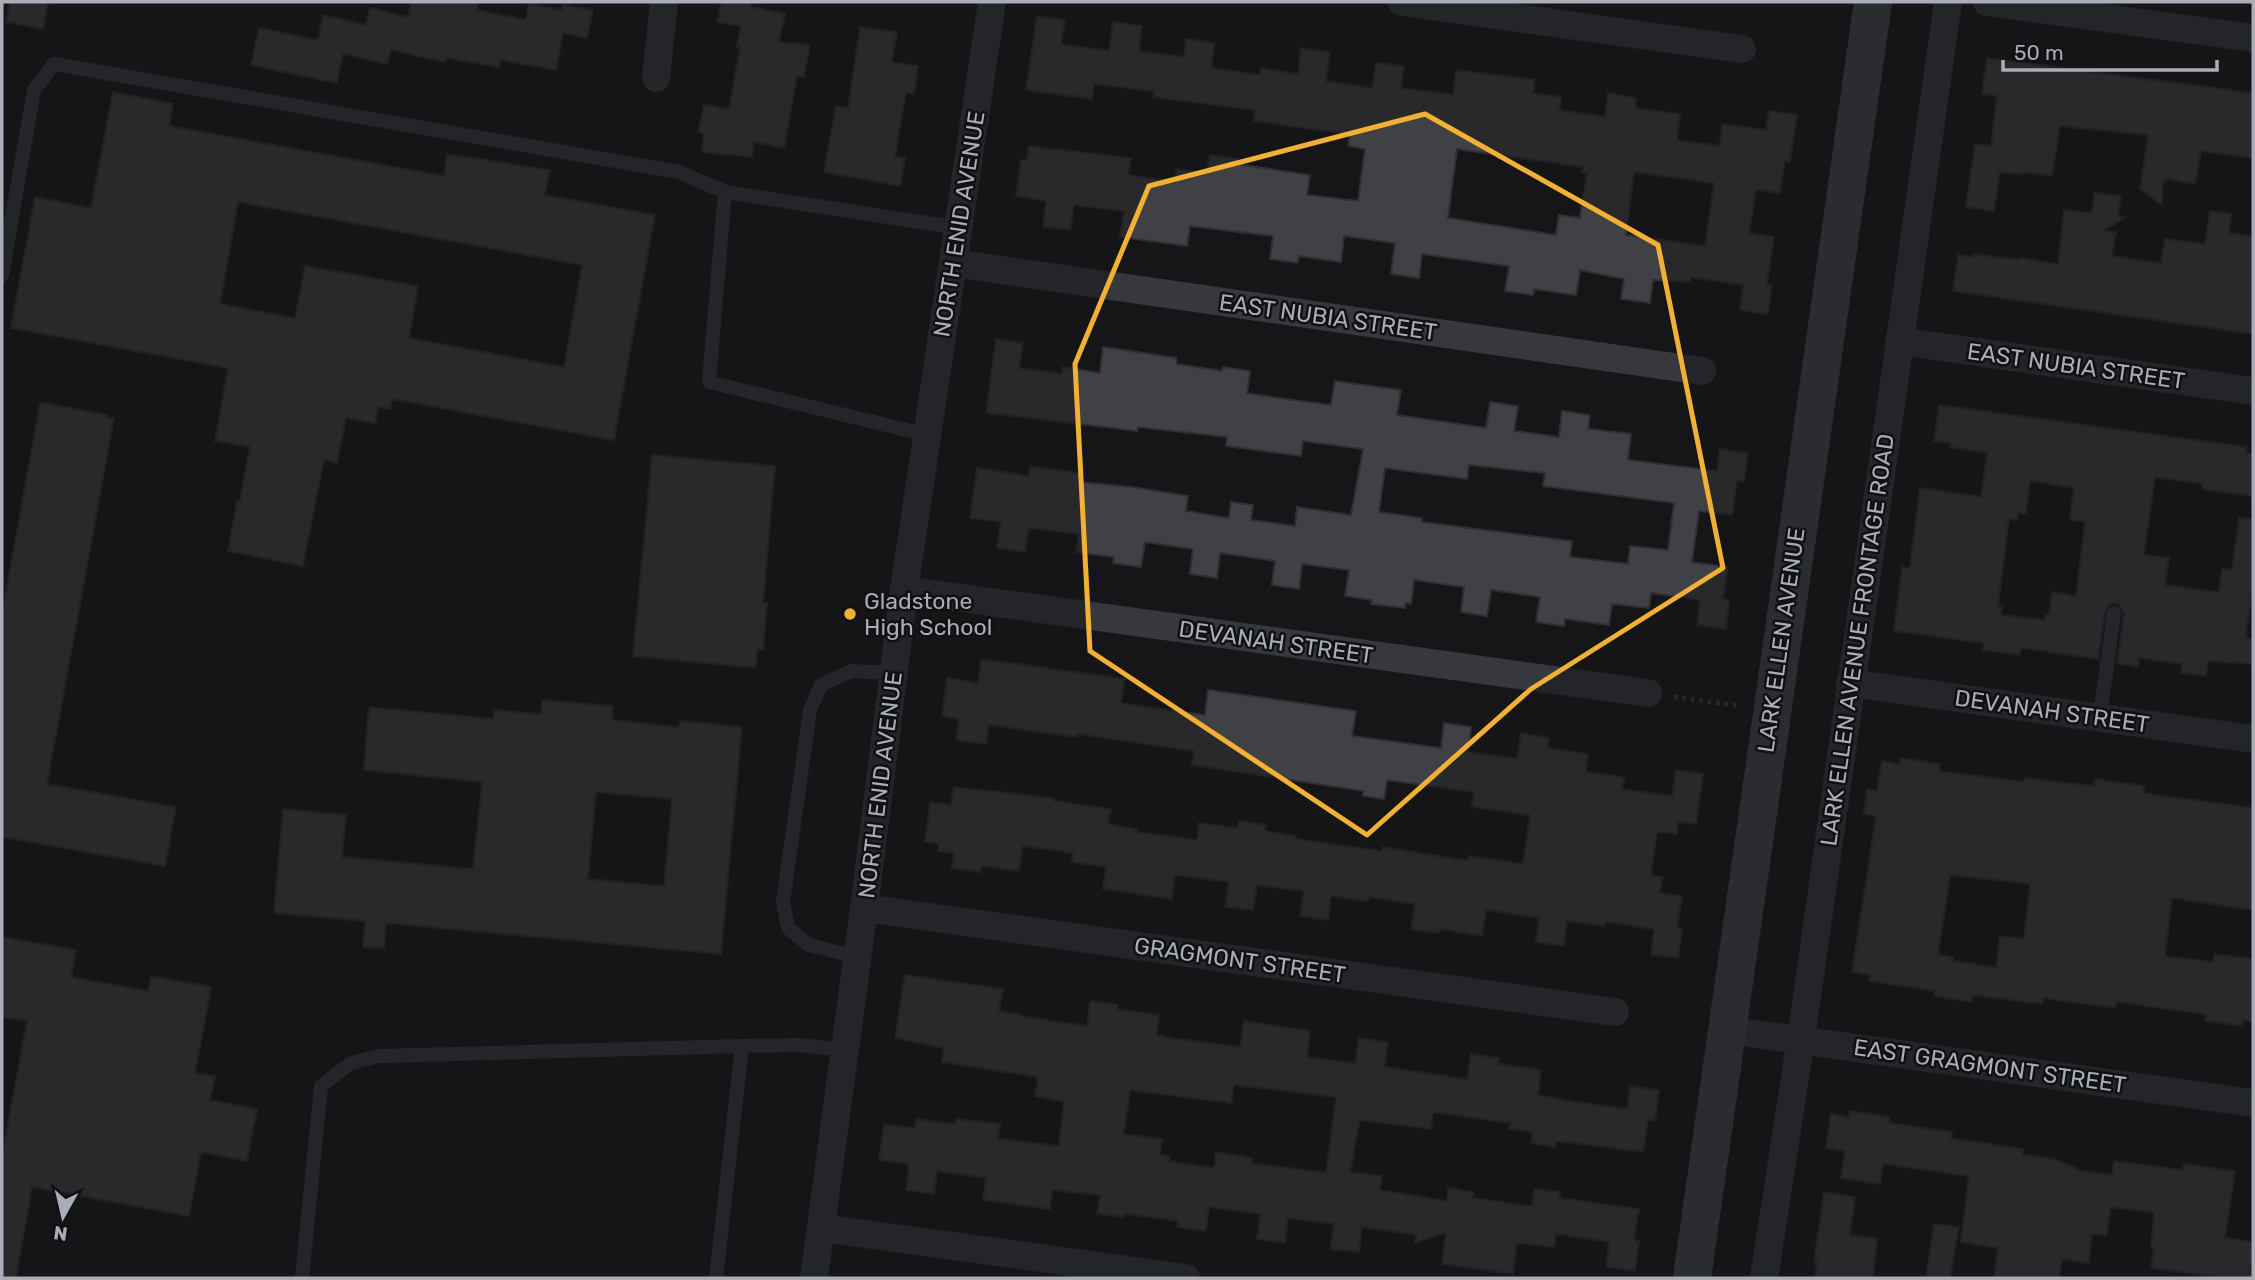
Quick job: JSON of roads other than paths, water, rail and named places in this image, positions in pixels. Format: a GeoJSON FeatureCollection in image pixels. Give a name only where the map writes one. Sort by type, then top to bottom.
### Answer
{"type":"FeatureCollection","features":[{"type":"Feature","properties":{"kind":"street"},"geometry":{"type":"LineString","coordinates":[[656,78],[664,2]]}},
{"type":"Feature","properties":{"kind":"street","name":"NORTH ENID AVENUE"},"geometry":{"type":"LineString","coordinates":[[814,1278],[904,590],[992,2]]}},
{"type":"Feature","properties":{"kind":"street"},"geometry":{"type":"LineString","coordinates":[[1402,2],[1742,49]]}},
{"type":"Feature","properties":{"kind":"street","name":"LARK ELLEN AVENUE"},"geometry":{"type":"LineString","coordinates":[[1692,1278],[1873,2]]}},
{"type":"Feature","properties":{"kind":"street","name":"LARK ELLEN AVENUE FRONTAGE ROAD"},"geometry":{"type":"LineString","coordinates":[[1764,1278],[1801,1040],[1948,2]]}},
{"type":"Feature","properties":{"kind":"street"},"geometry":{"type":"LineString","coordinates":[[1987,2],[2253,38]]}},
{"type":"Feature","properties":{"kind":"street","name":"EAST NUBIA STREET"},"geometry":{"type":"LineString","coordinates":[[953,263],[1702,372]]}},
{"type":"Feature","properties":{"kind":"street","name":"EAST NUBIA STREET"},"geometry":{"type":"LineString","coordinates":[[1899,341],[2253,391]]}},
{"type":"Feature","properties":{"kind":"street","name":"DEVANAH STREET"},"geometry":{"type":"LineString","coordinates":[[904,590],[1648,693]]}},
{"type":"Feature","properties":{"kind":"street","name":"DEVANAH STREET"},"geometry":{"type":"LineString","coordinates":[[1850,683],[2253,739]]}},
{"type":"Feature","properties":{"kind":"street","name":"GRAGMONT STREET"},"geometry":{"type":"LineString","coordinates":[[864,908],[1615,1012]]}},
{"type":"Feature","properties":{"kind":"street","name":"EAST GRAGMONT STREET"},"geometry":{"type":"LineString","coordinates":[[1726,1030],[2253,1103]]}},
{"type":"Feature","properties":{"kind":"street"},"geometry":{"type":"LineString","coordinates":[[821,1228],[1186,1278]]}},
{"type":"Feature","properties":{"kind":"lane"},"geometry":{"type":"LineString","coordinates":[[2,275],[34,90],[54,64],[679,173],[725,192],[959,228]]}},
{"type":"Feature","properties":{"kind":"lane"},"geometry":{"type":"LineString","coordinates":[[725,192],[709,382],[927,435]]}},
{"type":"Feature","properties":{"kind":"lane"},"geometry":{"type":"LineString","coordinates":[[2100,717],[2114,613]]}},
{"type":"Feature","properties":{"kind":"lane"},"geometry":{"type":"LineString","coordinates":[[858,957],[809,945],[788,928],[783,902],[810,710],[821,685],[850,671],[893,673]]}},
{"type":"Feature","properties":{"kind":"lane"},"geometry":{"type":"LineString","coordinates":[[302,1278],[321,1086],[351,1063],[379,1056],[742,1046],[797,1045],[845,1050]]}},
{"type":"Feature","properties":{"kind":"lane"},"geometry":{"type":"LineString","coordinates":[[716,1278],[742,1046]]}},
{"type":"Feature","properties":{"kind":"place","name":"Gladstone High School"},"geometry":{"type":"Point","coordinates":[850,614]}}]}
